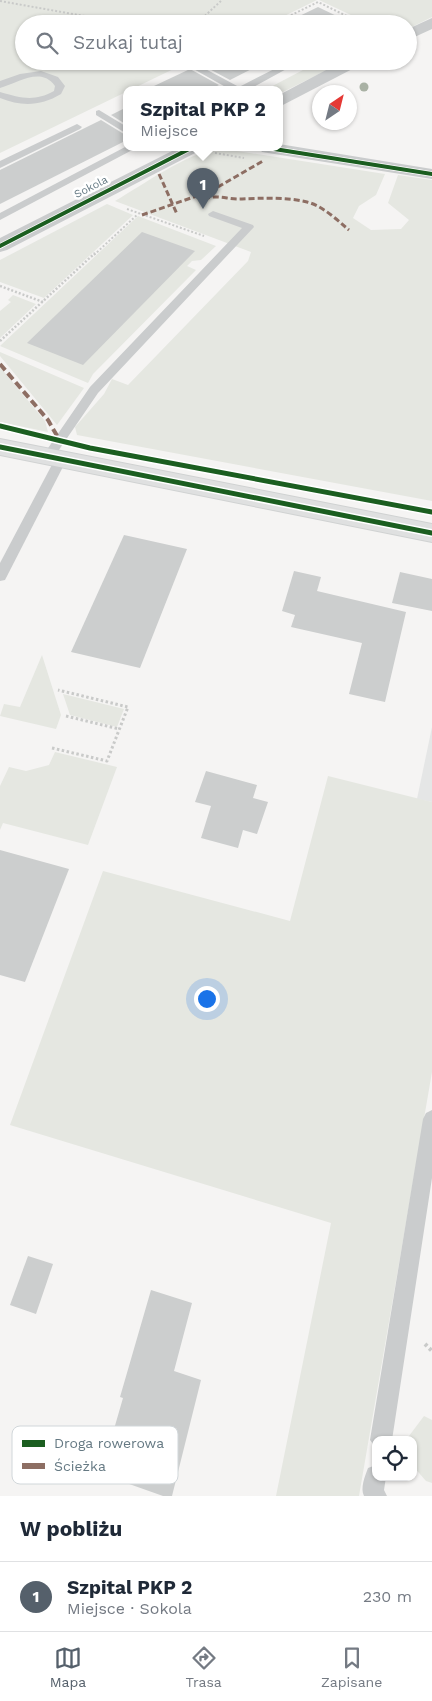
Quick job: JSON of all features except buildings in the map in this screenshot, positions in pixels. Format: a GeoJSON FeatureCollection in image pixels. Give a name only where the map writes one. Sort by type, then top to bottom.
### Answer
{"type":"FeatureCollection","features":[{"type":"Feature","properties":{"kind":"street"},"geometry":{"type":"LineString","coordinates":[[417,30],[432,23]]}},
{"type":"Feature","properties":{"kind":"street"},"geometry":{"type":"LineString","coordinates":[[283,100],[339,70]]}},
{"type":"Feature","properties":{"kind":"street"},"geometry":{"type":"LineString","coordinates":[[283,150],[432,174]]}},
{"type":"Feature","properties":{"kind":"street","name":"Sokola"},"geometry":{"type":"LineString","coordinates":[[0,246],[185,151]]}},
{"type":"Feature","properties":{"kind":"street"},"geometry":{"type":"LineString","coordinates":[[0,447],[432,533]]}},
{"type":"Feature","properties":{"kind":"lane"},"geometry":{"type":"LineString","coordinates":[[200,70],[230,86]]}},
{"type":"Feature","properties":{"kind":"lane"},"geometry":{"type":"LineString","coordinates":[[249,86],[280,70]]}},
{"type":"Feature","properties":{"kind":"lane"},"geometry":{"type":"LineString","coordinates":[[0,84],[22,75],[37,74],[47,75],[56,79],[60,86],[58,92],[40,101],[26,103],[0,95]]}},
{"type":"Feature","properties":{"kind":"lane"},"geometry":{"type":"LineString","coordinates":[[99,113],[123,128]]}},
{"type":"Feature","properties":{"kind":"lane"},"geometry":{"type":"LineString","coordinates":[[0,165],[77,127]]}},
{"type":"Feature","properties":{"kind":"lane"},"geometry":{"type":"LineString","coordinates":[[0,217],[125,151]]}},
{"type":"Feature","properties":{"kind":"lane"},"geometry":{"type":"LineString","coordinates":[[0,576],[54,458],[94,390],[249,227],[213,214]]}},
{"type":"Feature","properties":{"kind":"lane"},"geometry":{"type":"LineString","coordinates":[[382,1436],[432,1119]]}},
{"type":"Feature","properties":{"kind":"lane"},"geometry":{"type":"LineString","coordinates":[[375,1481],[373,1492],[376,1496]]}},
{"type":"Feature","properties":{"kind":"path"},"geometry":{"type":"LineString","coordinates":[[206,15],[222,0]]}},
{"type":"Feature","properties":{"kind":"path"},"geometry":{"type":"LineString","coordinates":[[0,1],[81,15]]}},
{"type":"Feature","properties":{"kind":"path"},"geometry":{"type":"LineString","coordinates":[[291,15],[318,2],[345,15]]}},
{"type":"Feature","properties":{"kind":"path"},"geometry":{"type":"LineString","coordinates":[[214,153],[244,158]]}},
{"type":"Feature","properties":{"kind":"path"},"geometry":{"type":"LineString","coordinates":[[123,208],[232,245]]}},
{"type":"Feature","properties":{"kind":"path"},"geometry":{"type":"LineString","coordinates":[[0,341],[138,214]]}},
{"type":"Feature","properties":{"kind":"path"},"geometry":{"type":"LineString","coordinates":[[0,286],[43,302]]}},
{"type":"Feature","properties":{"kind":"path"},"geometry":{"type":"LineString","coordinates":[[52,748],[107,761],[128,707],[58,690]]}},
{"type":"Feature","properties":{"kind":"path"},"geometry":{"type":"LineString","coordinates":[[66,716],[120,729]]}},
{"type":"Feature","properties":{"kind":"shaded area"},"geometry":{"type":"Polygon","coordinates":[[[0,0],[317,0],[286,15],[15,15],[15,70],[171,70],[138,86],[123,86],[123,93],[0,153],[0,0]]]}},
{"type":"Feature","properties":{"kind":"shaded area"},"geometry":{"type":"Polygon","coordinates":[[[319,0],[432,0],[432,17],[417,24],[417,15],[351,15],[319,0]]]}},
{"type":"Feature","properties":{"kind":"shaded area"},"geometry":{"type":"Polygon","coordinates":[[[303,70],[327,70],[283,92],[283,86],[273,86],[303,70]]]}},
{"type":"Feature","properties":{"kind":"shaded area"},"geometry":{"type":"Polygon","coordinates":[[[206,151],[237,151],[385,174],[376,195],[359,206],[353,218],[371,230],[401,229],[409,220],[388,203],[398,175],[432,180],[432,501],[77,435],[75,427],[104,394],[112,379],[128,385],[248,261],[251,252],[115,201],[192,156],[206,151]]]}},
{"type":"Feature","properties":{"kind":"shaded area"},"geometry":{"type":"Polygon","coordinates":[[[107,204],[133,215],[44,298],[0,282],[0,260],[107,204]]]}},
{"type":"Feature","properties":{"kind":"shaded area"},"geometry":{"type":"Polygon","coordinates":[[[138,216],[216,246],[201,260],[192,261],[187,266],[196,270],[93,374],[88,383],[0,346],[138,216]]]}},
{"type":"Feature","properties":{"kind":"shaded area"},"geometry":{"type":"Polygon","coordinates":[[[13,295],[36,304],[0,338],[0,311],[11,302],[8,300],[13,295]]]}},
{"type":"Feature","properties":{"kind":"shaded area"},"geometry":{"type":"Polygon","coordinates":[[[0,352],[84,388],[57,425],[0,356],[0,352]]]}},
{"type":"Feature","properties":{"kind":"shaded area"},"geometry":{"type":"Polygon","coordinates":[[[0,367],[45,421],[48,432],[0,422],[0,367]]]}},
{"type":"Feature","properties":{"kind":"shaded area"},"geometry":{"type":"Polygon","coordinates":[[[42,655],[61,715],[56,729],[0,716],[4,704],[20,707],[42,655]]]}},
{"type":"Feature","properties":{"kind":"shaded area"},"geometry":{"type":"Polygon","coordinates":[[[63,694],[124,709],[117,727],[70,715],[63,694]]]}},
{"type":"Feature","properties":{"kind":"shaded area"},"geometry":{"type":"Polygon","coordinates":[[[432,727],[432,802],[417,799],[432,727]]]}},
{"type":"Feature","properties":{"kind":"shaded area"},"geometry":{"type":"Polygon","coordinates":[[[55,752],[117,767],[88,845],[3,823],[0,830],[0,786],[9,767],[26,771],[49,765],[55,752]]]}},
{"type":"Feature","properties":{"kind":"shaded area"},"geometry":{"type":"Polygon","coordinates":[[[328,776],[432,802],[432,1072],[359,1496],[276,1496],[331,1223],[10,1125],[103,871],[290,921],[328,776]]]}},
{"type":"Feature","properties":{"kind":"shaded area"},"geometry":{"type":"Polygon","coordinates":[[[424,1416],[432,1420],[432,1483],[426,1481],[417,1471],[417,1436],[409,1436],[424,1416]]]}},
{"type":"Feature","properties":{"kind":"marked path"},"geometry":{"type":"LineString","coordinates":[[142,215],[211,191],[263,161]]}},
{"type":"Feature","properties":{"kind":"marked path"},"geometry":{"type":"LineString","coordinates":[[159,174],[177,214]]}},
{"type":"Feature","properties":{"kind":"marked path"},"geometry":{"type":"LineString","coordinates":[[204,199],[211,196],[241,199],[254,197],[308,202],[322,209],[349,230]]}},
{"type":"Feature","properties":{"kind":"marked path"},"geometry":{"type":"LineString","coordinates":[[0,364],[48,420],[60,441]]}},
{"type":"Feature","properties":{"kind":"cycle path"},"geometry":{"type":"LineString","coordinates":[[283,150],[432,174]]}},
{"type":"Feature","properties":{"kind":"cycle path"},"geometry":{"type":"LineString","coordinates":[[0,246],[185,151]]}},
{"type":"Feature","properties":{"kind":"cycle path"},"geometry":{"type":"LineString","coordinates":[[0,426],[90,448],[432,512]]}},
{"type":"Feature","properties":{"kind":"cycle path"},"geometry":{"type":"LineString","coordinates":[[0,447],[432,533]]}},
{"type":"Feature","properties":{"kind":"place","name":"Szpital PKP 2"},"geometry":{"type":"Point","coordinates":[203,209]}}]}
